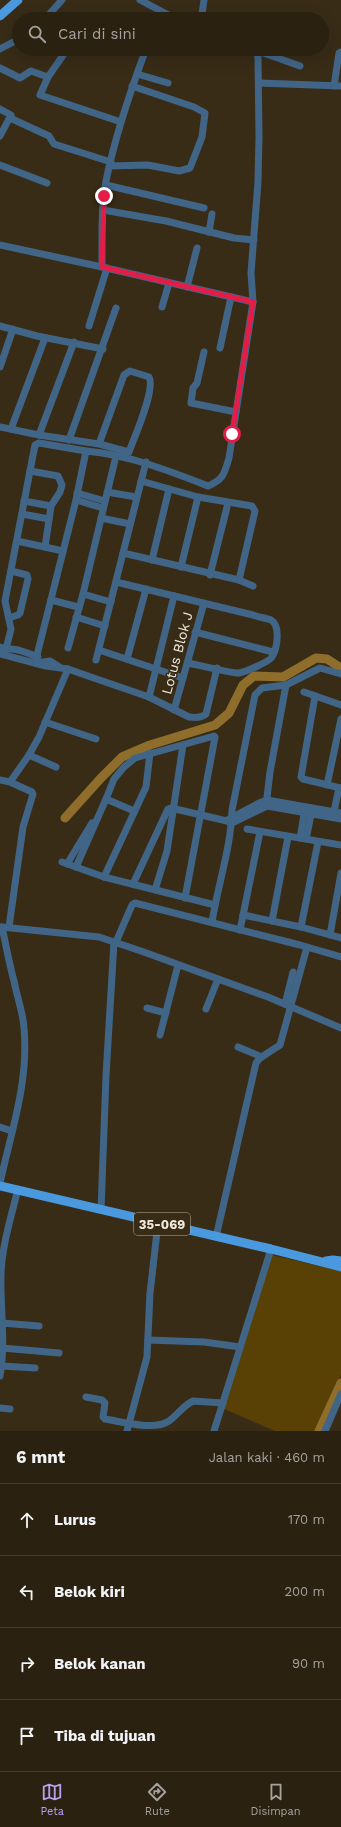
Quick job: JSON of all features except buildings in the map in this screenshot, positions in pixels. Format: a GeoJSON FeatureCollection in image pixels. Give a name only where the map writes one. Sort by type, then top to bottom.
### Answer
{"type":"FeatureCollection","features":[{"type":"Feature","properties":{"kind":"main road"},"geometry":{"type":"LineString","coordinates":[[0,16],[18,0]]}},
{"type":"Feature","properties":{"kind":"main road","name":"35-069"},"geometry":{"type":"LineString","coordinates":[[0,1184],[101,1210],[272,1249],[324,1262],[331,1266],[341,1268]]}},
{"type":"Feature","properties":{"kind":"main road","name":"35-069"},"geometry":{"type":"LineString","coordinates":[[324,1262],[333,1260],[341,1261]]}},
{"type":"Feature","properties":{"kind":"street"},"geometry":{"type":"LineString","coordinates":[[51,12],[62,0]]}},
{"type":"Feature","properties":{"kind":"street"},"geometry":{"type":"LineString","coordinates":[[140,0],[156,12]]}},
{"type":"Feature","properties":{"kind":"street"},"geometry":{"type":"LineString","coordinates":[[202,12],[204,0]]}},
{"type":"Feature","properties":{"kind":"street"},"geometry":{"type":"LineString","coordinates":[[0,49],[12,43]]}},
{"type":"Feature","properties":{"kind":"street"},"geometry":{"type":"LineString","coordinates":[[259,82],[338,86],[339,53],[341,52]]}},
{"type":"Feature","properties":{"kind":"street"},"geometry":{"type":"LineString","coordinates":[[63,56],[48,77],[40,92],[42,96],[121,122]]}},
{"type":"Feature","properties":{"kind":"street"},"geometry":{"type":"LineString","coordinates":[[89,326],[104,267],[103,210],[106,185],[121,122],[143,56]]}},
{"type":"Feature","properties":{"kind":"street"},"geometry":{"type":"LineString","coordinates":[[217,668],[206,714],[202,718],[189,717],[149,696],[68,669],[60,668],[50,661],[37,661],[0,654],[11,629],[10,618],[4,601],[36,445],[39,443],[146,462],[208,486],[218,482],[224,475],[229,458],[253,302],[251,273],[258,182],[259,82],[258,56]]}},
{"type":"Feature","properties":{"kind":"street"},"geometry":{"type":"LineString","coordinates":[[274,56],[300,66]]}},
{"type":"Feature","properties":{"kind":"street"},"geometry":{"type":"LineString","coordinates":[[0,68],[20,78],[31,71],[48,77]]}},
{"type":"Feature","properties":{"kind":"street"},"geometry":{"type":"LineString","coordinates":[[137,74],[168,83]]}},
{"type":"Feature","properties":{"kind":"street"},"geometry":{"type":"LineString","coordinates":[[10,118],[50,136],[54,144],[111,164],[148,165],[179,171],[190,168],[202,137],[205,113],[194,107],[132,86]]}},
{"type":"Feature","properties":{"kind":"street"},"geometry":{"type":"LineString","coordinates":[[0,109],[10,113],[10,118],[0,136]]}},
{"type":"Feature","properties":{"kind":"street"},"geometry":{"type":"LineString","coordinates":[[0,165],[47,183]]}},
{"type":"Feature","properties":{"kind":"street"},"geometry":{"type":"LineString","coordinates":[[106,185],[204,208]]}},
{"type":"Feature","properties":{"kind":"street"},"geometry":{"type":"LineString","coordinates":[[103,210],[234,238],[254,240]]}},
{"type":"Feature","properties":{"kind":"street"},"geometry":{"type":"LineString","coordinates":[[209,232],[212,214]]}},
{"type":"Feature","properties":{"kind":"street"},"geometry":{"type":"LineString","coordinates":[[0,245],[104,267],[253,302]]}},
{"type":"Feature","properties":{"kind":"street"},"geometry":{"type":"LineString","coordinates":[[187,287],[197,248]]}},
{"type":"Feature","properties":{"kind":"street"},"geometry":{"type":"LineString","coordinates":[[162,307],[169,282]]}},
{"type":"Feature","properties":{"kind":"street"},"geometry":{"type":"LineString","coordinates":[[220,348],[231,297]]}},
{"type":"Feature","properties":{"kind":"street"},"geometry":{"type":"LineString","coordinates":[[69,440],[103,349],[116,308]]}},
{"type":"Feature","properties":{"kind":"street"},"geometry":{"type":"LineString","coordinates":[[0,326],[45,338],[74,342],[103,349]]}},
{"type":"Feature","properties":{"kind":"street"},"geometry":{"type":"LineString","coordinates":[[0,367],[13,329]]}},
{"type":"Feature","properties":{"kind":"street"},"geometry":{"type":"LineString","coordinates":[[11,429],[45,338]]}},
{"type":"Feature","properties":{"kind":"street"},"geometry":{"type":"LineString","coordinates":[[39,435],[74,342]]}},
{"type":"Feature","properties":{"kind":"street"},"geometry":{"type":"LineString","coordinates":[[204,352],[197,383],[193,388],[191,403],[236,412]]}},
{"type":"Feature","properties":{"kind":"street"},"geometry":{"type":"LineString","coordinates":[[0,427],[39,435],[99,444],[129,452],[144,412],[152,384],[149,377],[130,371],[126,372],[99,444]]}},
{"type":"Feature","properties":{"kind":"street"},"geometry":{"type":"LineString","coordinates":[[37,661],[86,451]]}},
{"type":"Feature","properties":{"kind":"street"},"geometry":{"type":"LineString","coordinates":[[68,648],[78,607],[83,594],[116,456]]}},
{"type":"Feature","properties":{"kind":"street"},"geometry":{"type":"LineString","coordinates":[[96,660],[146,462]]}},
{"type":"Feature","properties":{"kind":"street"},"geometry":{"type":"LineString","coordinates":[[30,471],[58,476],[61,481],[60,492],[52,506],[45,547]]}},
{"type":"Feature","properties":{"kind":"street"},"geometry":{"type":"LineString","coordinates":[[141,481],[198,497],[252,506],[255,511],[239,580]]}},
{"type":"Feature","properties":{"kind":"street"},"geometry":{"type":"LineString","coordinates":[[152,560],[169,489]]}},
{"type":"Feature","properties":{"kind":"street"},"geometry":{"type":"LineString","coordinates":[[107,492],[136,497]]}},
{"type":"Feature","properties":{"kind":"street"},"geometry":{"type":"LineString","coordinates":[[76,497],[104,504]]}},
{"type":"Feature","properties":{"kind":"street"},"geometry":{"type":"LineString","coordinates":[[180,567],[198,497]]}},
{"type":"Feature","properties":{"kind":"street"},"geometry":{"type":"LineString","coordinates":[[24,501],[52,506]]}},
{"type":"Feature","properties":{"kind":"street"},"geometry":{"type":"LineString","coordinates":[[210,575],[228,503]]}},
{"type":"Feature","properties":{"kind":"street"},"geometry":{"type":"LineString","coordinates":[[22,514],[49,519]]}},
{"type":"Feature","properties":{"kind":"street"},"geometry":{"type":"LineString","coordinates":[[101,518],[130,524]]}},
{"type":"Feature","properties":{"kind":"street"},"geometry":{"type":"LineString","coordinates":[[17,541],[63,551]]}},
{"type":"Feature","properties":{"kind":"street"},"geometry":{"type":"LineString","coordinates":[[123,553],[210,575],[239,580],[253,586]]}},
{"type":"Feature","properties":{"kind":"street"},"geometry":{"type":"LineString","coordinates":[[10,618],[18,615],[20,612],[28,579],[26,575],[11,571]]}},
{"type":"Feature","properties":{"kind":"street"},"geometry":{"type":"LineString","coordinates":[[116,582],[271,620],[278,633],[273,657],[266,662],[239,673],[188,662]]}},
{"type":"Feature","properties":{"kind":"street"},"geometry":{"type":"LineString","coordinates":[[126,659],[146,589]]}},
{"type":"Feature","properties":{"kind":"street"},"geometry":{"type":"LineString","coordinates":[[83,594],[111,602]]}},
{"type":"Feature","properties":{"kind":"street"},"geometry":{"type":"LineString","coordinates":[[149,696],[174,596]]}},
{"type":"Feature","properties":{"kind":"street"},"geometry":{"type":"LineString","coordinates":[[51,600],[78,607]]}},
{"type":"Feature","properties":{"kind":"street","name":"Lotus Blok J"},"geometry":{"type":"LineString","coordinates":[[174,710],[204,603]]}},
{"type":"Feature","properties":{"kind":"street"},"geometry":{"type":"LineString","coordinates":[[76,617],[105,626]]}},
{"type":"Feature","properties":{"kind":"street"},"geometry":{"type":"LineString","coordinates":[[196,632],[273,652]]}},
{"type":"Feature","properties":{"kind":"street"},"geometry":{"type":"LineString","coordinates":[[99,650],[183,678]]}},
{"type":"Feature","properties":{"kind":"street"},"geometry":{"type":"LineString","coordinates":[[212,922],[230,820],[255,695],[262,688],[286,685],[320,668],[341,674]]}},
{"type":"Feature","properties":{"kind":"street"},"geometry":{"type":"LineString","coordinates":[[10,782],[27,758],[45,722],[68,669]]}},
{"type":"Feature","properties":{"kind":"street"},"geometry":{"type":"LineString","coordinates":[[266,803],[286,685]]}},
{"type":"Feature","properties":{"kind":"street"},"geometry":{"type":"LineString","coordinates":[[304,692],[341,705]]}},
{"type":"Feature","properties":{"kind":"street"},"geometry":{"type":"LineString","coordinates":[[133,884],[166,812],[173,809],[230,820],[266,803],[338,815],[340,788],[303,779],[301,777],[315,696]]}},
{"type":"Feature","properties":{"kind":"street"},"geometry":{"type":"LineString","coordinates":[[327,785],[341,719]]}},
{"type":"Feature","properties":{"kind":"street"},"geometry":{"type":"LineString","coordinates":[[45,722],[96,739]]}},
{"type":"Feature","properties":{"kind":"street"},"geometry":{"type":"LineString","coordinates":[[76,867],[114,779],[124,766],[135,758],[150,753],[215,737],[202,815],[185,898]]}},
{"type":"Feature","properties":{"kind":"street"},"geometry":{"type":"LineString","coordinates":[[155,890],[167,851],[183,745]]}},
{"type":"Feature","properties":{"kind":"street"},"geometry":{"type":"LineString","coordinates":[[104,877],[146,787],[150,753]]}},
{"type":"Feature","properties":{"kind":"street"},"geometry":{"type":"LineString","coordinates":[[27,758],[56,767]]}},
{"type":"Feature","properties":{"kind":"street"},"geometry":{"type":"LineString","coordinates":[[0,780],[10,782],[32,792],[33,794],[23,827],[4,927],[11,967],[19,999],[25,1043],[22,1094],[0,1184]]}},
{"type":"Feature","properties":{"kind":"street"},"geometry":{"type":"LineString","coordinates":[[106,799],[134,811]]}},
{"type":"Feature","properties":{"kind":"street"},"geometry":{"type":"LineString","coordinates":[[303,839],[308,810]]}},
{"type":"Feature","properties":{"kind":"street"},"geometry":{"type":"LineString","coordinates":[[99,815],[64,863],[104,877],[215,905]]}},
{"type":"Feature","properties":{"kind":"street"},"geometry":{"type":"LineString","coordinates":[[247,829],[341,845]]}},
{"type":"Feature","properties":{"kind":"street"},"geometry":{"type":"LineString","coordinates":[[240,930],[260,832]]}},
{"type":"Feature","properties":{"kind":"street"},"geometry":{"type":"LineString","coordinates":[[272,921],[288,837]]}},
{"type":"Feature","properties":{"kind":"street"},"geometry":{"type":"LineString","coordinates":[[301,927],[318,842]]}},
{"type":"Feature","properties":{"kind":"street"},"geometry":{"type":"LineString","coordinates":[[330,935],[341,873]]}},
{"type":"Feature","properties":{"kind":"street"},"geometry":{"type":"LineString","coordinates":[[101,1210],[104,1114],[115,942],[134,903],[212,922],[341,957]]}},
{"type":"Feature","properties":{"kind":"street"},"geometry":{"type":"LineString","coordinates":[[243,915],[301,927],[341,938]]}},
{"type":"Feature","properties":{"kind":"street"},"geometry":{"type":"LineString","coordinates":[[4,927],[99,937],[288,1005],[341,1028]]}},
{"type":"Feature","properties":{"kind":"street"},"geometry":{"type":"LineString","coordinates":[[288,1005],[307,947]]}},
{"type":"Feature","properties":{"kind":"street"},"geometry":{"type":"LineString","coordinates":[[160,1035],[178,965]]}},
{"type":"Feature","properties":{"kind":"street"},"geometry":{"type":"LineString","coordinates":[[216,1237],[256,1063],[280,1045],[293,972]]}},
{"type":"Feature","properties":{"kind":"street"},"geometry":{"type":"LineString","coordinates":[[206,1009],[218,979]]}},
{"type":"Feature","properties":{"kind":"street"},"geometry":{"type":"LineString","coordinates":[[147,1008],[166,1013]]}},
{"type":"Feature","properties":{"kind":"street"},"geometry":{"type":"LineString","coordinates":[[238,1047],[262,1057]]}},
{"type":"Feature","properties":{"kind":"street"},"geometry":{"type":"LineString","coordinates":[[0,1127],[12,1131]]}},
{"type":"Feature","properties":{"kind":"street"},"geometry":{"type":"LineString","coordinates":[[0,1376],[2,1366],[1,1264],[18,1189]]}},
{"type":"Feature","properties":{"kind":"street"},"geometry":{"type":"LineString","coordinates":[[127,1431],[147,1357],[150,1293],[158,1223]]}},
{"type":"Feature","properties":{"kind":"street"},"geometry":{"type":"LineString","coordinates":[[214,1431],[272,1249]]}},
{"type":"Feature","properties":{"kind":"street"},"geometry":{"type":"LineString","coordinates":[[2,1324],[39,1326]]}},
{"type":"Feature","properties":{"kind":"street"},"geometry":{"type":"LineString","coordinates":[[148,1340],[204,1342],[240,1347]]}},
{"type":"Feature","properties":{"kind":"street"},"geometry":{"type":"LineString","coordinates":[[2,1348],[59,1353]]}},
{"type":"Feature","properties":{"kind":"street"},"geometry":{"type":"LineString","coordinates":[[2,1366],[35,1368]]}},
{"type":"Feature","properties":{"kind":"street"},"geometry":{"type":"LineString","coordinates":[[325,1431],[341,1394]]}},
{"type":"Feature","properties":{"kind":"street"},"geometry":{"type":"LineString","coordinates":[[86,1397],[102,1400],[105,1403],[104,1418],[129,1423],[158,1426],[171,1420],[193,1402],[223,1403]]}},
{"type":"Feature","properties":{"kind":"street"},"geometry":{"type":"LineString","coordinates":[[0,1408],[10,1409]]}},
{"type":"Feature","properties":{"kind":"shaded area"},"geometry":{"type":"Polygon","coordinates":[[[272,1255],[341,1271],[341,1375],[316,1431],[275,1431],[224,1409],[272,1255]]]}},
{"type":"Feature","properties":{"kind":"waterway"},"geometry":{"type":"LineString","coordinates":[[65,818],[122,757],[150,745],[215,725],[229,713],[243,685],[254,676],[283,677],[316,658],[327,659],[341,668]]}},
{"type":"Feature","properties":{"kind":"waterway"},"geometry":{"type":"LineString","coordinates":[[319,1431],[341,1383]]}},
{"type":"Feature","properties":{"kind":"route"},"geometry":{"type":"LineString","coordinates":[[104,196],[102,267],[253,302],[232,434]]}}]}
